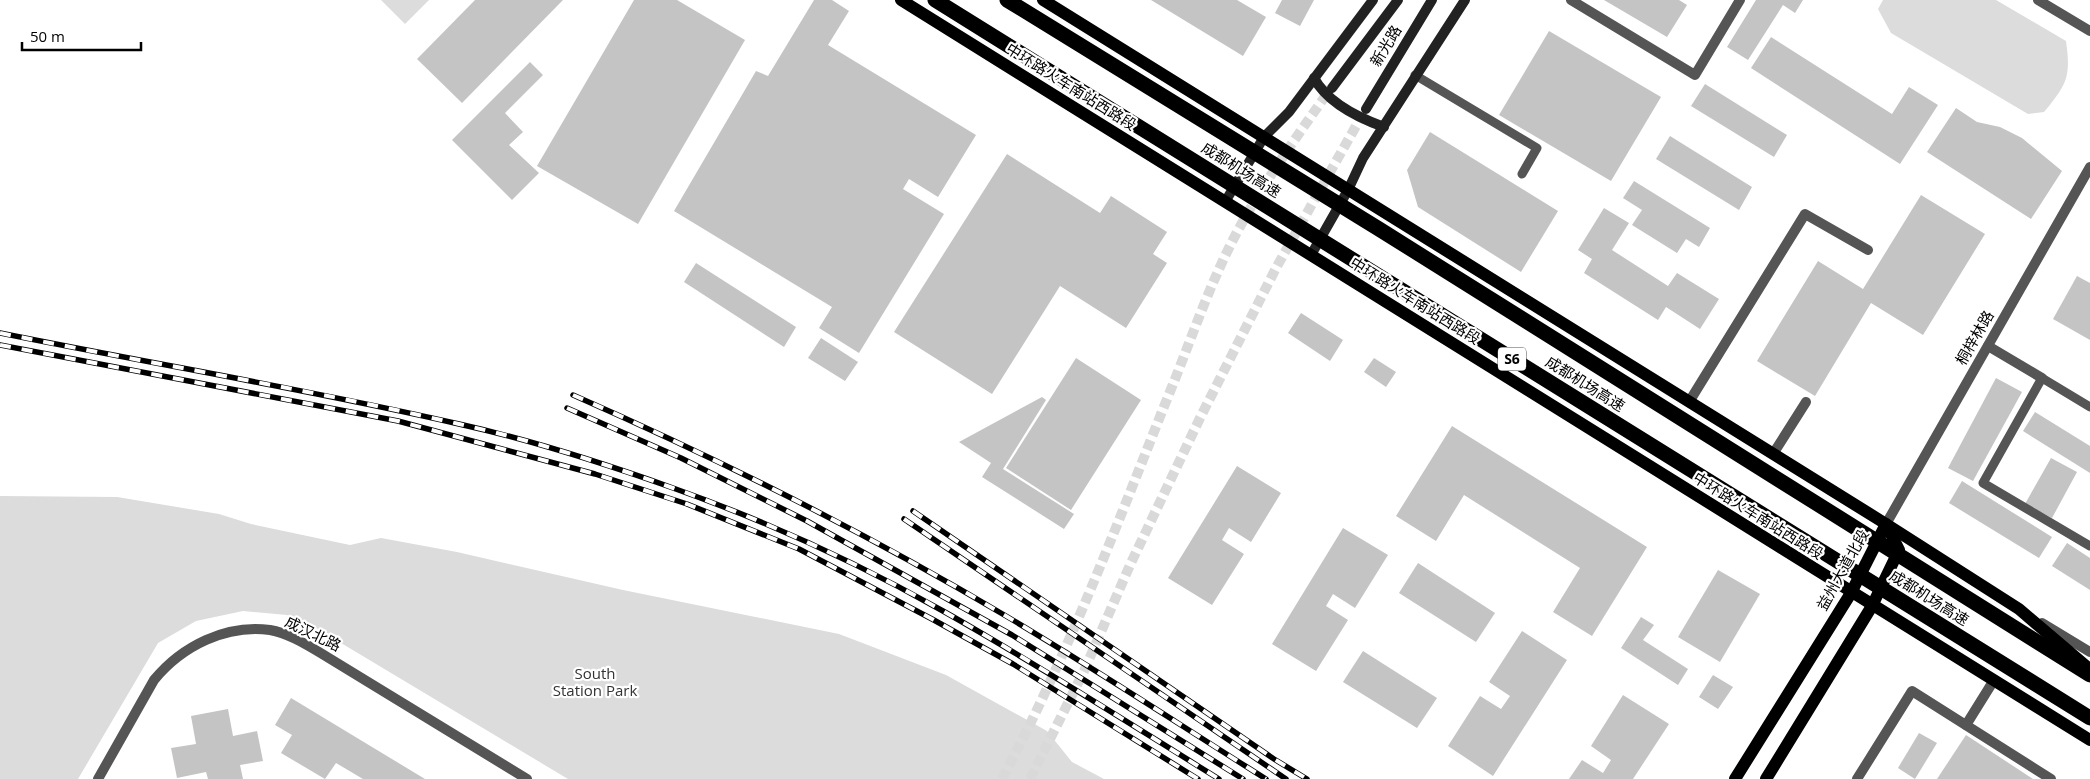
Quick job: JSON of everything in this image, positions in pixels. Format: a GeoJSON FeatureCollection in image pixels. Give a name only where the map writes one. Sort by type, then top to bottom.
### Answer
{"type":"FeatureCollection","features":[{"type":"Feature","properties":{"kind":"highway","name":"成都机场高速"},"geometry":{"type":"LineString","coordinates":[[935,0],[2090,718]]}},
{"type":"Feature","properties":{"kind":"highway","name":"成都机场高速"},"geometry":{"type":"LineString","coordinates":[[1007,0],[1370,224],[2090,676]]}},
{"type":"Feature","properties":{"kind":"main road","name":"中环路火车南站西路段"},"geometry":{"type":"LineString","coordinates":[[902,0],[1851,593],[2090,740]]}},
{"type":"Feature","properties":{"kind":"main road"},"geometry":{"type":"LineString","coordinates":[[1043,0],[1886,524],[2019,609],[2090,670]]}},
{"type":"Feature","properties":{"kind":"main road"},"geometry":{"type":"LineString","coordinates":[[1225,202],[1264,137],[1289,112],[1373,0]]}},
{"type":"Feature","properties":{"kind":"main road"},"geometry":{"type":"LineString","coordinates":[[1332,88],[1398,0]]}},
{"type":"Feature","properties":{"kind":"main road","name":"新光路"},"geometry":{"type":"LineString","coordinates":[[1366,109],[1432,0]]}},
{"type":"Feature","properties":{"kind":"main road"},"geometry":{"type":"LineString","coordinates":[[1311,255],[1348,190],[1363,158],[1415,75],[1466,0]]}},
{"type":"Feature","properties":{"kind":"main road"},"geometry":{"type":"LineString","coordinates":[[1314,78],[1320,89],[1337,102],[1367,121],[1384,127]]}},
{"type":"Feature","properties":{"kind":"main road","name":"益州大道北段"},"geometry":{"type":"LineString","coordinates":[[1735,779],[1851,593],[1886,524]]}},
{"type":"Feature","properties":{"kind":"main road","name":"益州大道北段"},"geometry":{"type":"LineString","coordinates":[[1766,779],[1872,606],[1899,550],[1886,524]]}},
{"type":"Feature","properties":{"kind":"street"},"geometry":{"type":"LineString","coordinates":[[1571,0],[1695,75],[1740,0]]}},
{"type":"Feature","properties":{"kind":"street"},"geometry":{"type":"LineString","coordinates":[[2038,0],[2090,31]]}},
{"type":"Feature","properties":{"kind":"street","name":"桐梓林路"},"geometry":{"type":"LineString","coordinates":[[1886,524],[2090,166]]}},
{"type":"Feature","properties":{"kind":"street"},"geometry":{"type":"LineString","coordinates":[[1689,402],[1805,214],[1868,250]]}},
{"type":"Feature","properties":{"kind":"street"},"geometry":{"type":"LineString","coordinates":[[1988,346],[2042,378]]}},
{"type":"Feature","properties":{"kind":"street"},"geometry":{"type":"LineString","coordinates":[[1773,454],[1806,402]]}},
{"type":"Feature","properties":{"kind":"street"},"geometry":{"type":"LineString","coordinates":[[2019,609],[2090,652]]}},
{"type":"Feature","properties":{"kind":"street","name":"成汉北路"},"geometry":{"type":"LineString","coordinates":[[98,779],[154,680],[165,667],[183,653],[218,635],[253,630],[270,630],[312,647],[527,779]]}},
{"type":"Feature","properties":{"kind":"street"},"geometry":{"type":"LineString","coordinates":[[1966,726],[1994,680]]}},
{"type":"Feature","properties":{"kind":"street"},"geometry":{"type":"LineString","coordinates":[[1857,779],[1912,691],[2051,779]]}},
{"type":"Feature","properties":{"kind":"lane"},"geometry":{"type":"LineString","coordinates":[[1415,75],[1537,148],[1522,174]]}},
{"type":"Feature","properties":{"kind":"lane"},"geometry":{"type":"LineString","coordinates":[[2089,543],[1983,483],[2042,378],[2090,406]]}},
{"type":"Feature","properties":{"kind":"green space"},"geometry":{"type":"Polygon","coordinates":[[[381,0],[429,0],[405,24],[381,0]]]}},
{"type":"Feature","properties":{"kind":"green space"},"geometry":{"type":"Polygon","coordinates":[[[1883,0],[1996,0],[2066,41],[2068,63],[2066,80],[2044,112],[2028,114],[1891,33],[1878,9],[1883,0]]]}},
{"type":"Feature","properties":{"kind":"green space","name":"South Station Park"},"geometry":{"type":"Polygon","coordinates":[[[0,496],[117,497],[219,514],[251,524],[350,545],[381,538],[457,552],[623,590],[839,634],[946,675],[1047,731],[1072,762],[1104,779],[568,779],[306,622],[287,615],[243,611],[196,621],[158,643],[78,779],[0,779],[0,496]]]}},
{"type":"Feature","properties":{"kind":"building"},"geometry":{"type":"Polygon","coordinates":[[[475,0],[563,0],[462,103],[417,59],[475,0]]]}},
{"type":"Feature","properties":{"kind":"building"},"geometry":{"type":"Polygon","coordinates":[[[634,0],[677,0],[745,40],[638,224],[537,166],[634,0]]]}},
{"type":"Feature","properties":{"kind":"building"},"geometry":{"type":"Polygon","coordinates":[[[814,0],[832,0],[849,11],[828,45],[976,135],[938,197],[909,179],[903,189],[944,214],[859,353],[819,328],[832,307],[674,211],[756,71],[768,76],[814,0]]]}},
{"type":"Feature","properties":{"kind":"building"},"geometry":{"type":"Polygon","coordinates":[[[1151,0],[1237,0],[1266,17],[1243,56],[1151,0]]]}},
{"type":"Feature","properties":{"kind":"building"},"geometry":{"type":"Polygon","coordinates":[[[1282,0],[1314,0],[1300,26],[1275,13],[1282,0]]]}},
{"type":"Feature","properties":{"kind":"building"},"geometry":{"type":"Polygon","coordinates":[[[1604,0],[1679,0],[1687,5],[1667,37],[1604,0]]]}},
{"type":"Feature","properties":{"kind":"building"},"geometry":{"type":"Polygon","coordinates":[[[1756,0],[1803,0],[1795,13],[1783,5],[1748,60],[1727,47],[1756,0]]]}},
{"type":"Feature","properties":{"kind":"building"},"geometry":{"type":"Polygon","coordinates":[[[1549,31],[1661,97],[1611,181],[1499,115],[1549,31]]]}},
{"type":"Feature","properties":{"kind":"building"},"geometry":{"type":"Polygon","coordinates":[[[1771,37],[1892,114],[1909,87],[1938,105],[1900,164],[1751,68],[1771,37]]]}},
{"type":"Feature","properties":{"kind":"building"},"geometry":{"type":"Polygon","coordinates":[[[530,62],[543,75],[505,113],[523,132],[509,145],[539,173],[512,200],[452,140],[530,62]]]}},
{"type":"Feature","properties":{"kind":"building"},"geometry":{"type":"Polygon","coordinates":[[[1705,84],[1787,135],[1774,157],[1691,106],[1705,84]]]}},
{"type":"Feature","properties":{"kind":"building"},"geometry":{"type":"Polygon","coordinates":[[[1956,108],[1977,122],[2000,127],[2022,138],[2062,171],[2031,219],[1927,152],[1956,108]]]}},
{"type":"Feature","properties":{"kind":"building"},"geometry":{"type":"Polygon","coordinates":[[[1430,132],[1558,211],[1521,272],[1418,207],[1407,170],[1430,132]]]}},
{"type":"Feature","properties":{"kind":"building"},"geometry":{"type":"Polygon","coordinates":[[[1670,136],[1752,187],[1739,210],[1656,159],[1670,136]]]}},
{"type":"Feature","properties":{"kind":"building"},"geometry":{"type":"Polygon","coordinates":[[[1007,154],[1100,213],[1111,196],[1167,232],[1153,254],[1167,263],[1126,328],[1060,286],[992,394],[894,332],[1007,154]]]}},
{"type":"Feature","properties":{"kind":"building"},"geometry":{"type":"Polygon","coordinates":[[[1634,181],[1710,228],[1699,247],[1686,239],[1677,253],[1632,225],[1642,210],[1623,198],[1634,181]]]}},
{"type":"Feature","properties":{"kind":"building"},"geometry":{"type":"Polygon","coordinates":[[[1921,195],[1985,234],[1923,335],[1871,303],[1815,396],[1757,361],[1818,261],[1863,289],[1921,195]]]}},
{"type":"Feature","properties":{"kind":"building"},"geometry":{"type":"Polygon","coordinates":[[[1604,208],[1629,223],[1612,250],[1668,286],[1677,273],[1719,299],[1700,329],[1666,307],[1658,320],[1584,273],[1592,259],[1578,250],[1604,208]]]}},
{"type":"Feature","properties":{"kind":"building"},"geometry":{"type":"Polygon","coordinates":[[[696,263],[796,327],[784,347],[684,282],[696,263]]]}},
{"type":"Feature","properties":{"kind":"building"},"geometry":{"type":"Polygon","coordinates":[[[2077,276],[2090,283],[2090,340],[2053,319],[2077,276]]]}},
{"type":"Feature","properties":{"kind":"building"},"geometry":{"type":"Polygon","coordinates":[[[1301,313],[1343,340],[1330,361],[1288,333],[1301,313]]]}},
{"type":"Feature","properties":{"kind":"building"},"geometry":{"type":"Polygon","coordinates":[[[821,338],[858,362],[845,381],[808,358],[821,338]]]}},
{"type":"Feature","properties":{"kind":"building"},"geometry":{"type":"Polygon","coordinates":[[[1076,358],[1141,400],[1071,510],[1006,468],[1076,358]]]}},
{"type":"Feature","properties":{"kind":"building"},"geometry":{"type":"Polygon","coordinates":[[[1374,358],[1396,372],[1386,387],[1364,372],[1374,358]]]}},
{"type":"Feature","properties":{"kind":"building"},"geometry":{"type":"Polygon","coordinates":[[[1996,378],[2022,392],[1973,481],[1948,468],[1996,378]]]}},
{"type":"Feature","properties":{"kind":"building"},"geometry":{"type":"Polygon","coordinates":[[[1042,397],[1046,400],[1003,469],[1074,514],[1064,529],[982,477],[991,463],[959,442],[1042,397]]]}},
{"type":"Feature","properties":{"kind":"building"},"geometry":{"type":"Polygon","coordinates":[[[2035,412],[2090,446],[2090,473],[2023,431],[2035,412]]]}},
{"type":"Feature","properties":{"kind":"building"},"geometry":{"type":"Polygon","coordinates":[[[1452,426],[1647,547],[1592,636],[1553,612],[1580,568],[1464,495],[1436,541],[1396,516],[1452,426]]]}},
{"type":"Feature","properties":{"kind":"building"},"geometry":{"type":"Polygon","coordinates":[[[2051,458],[2077,472],[2052,518],[2025,504],[2051,458]]]}},
{"type":"Feature","properties":{"kind":"building"},"geometry":{"type":"Polygon","coordinates":[[[1237,466],[1281,493],[1251,542],[1229,528],[1222,540],[1244,554],[1212,605],[1168,578],[1237,466]]]}},
{"type":"Feature","properties":{"kind":"building"},"geometry":{"type":"Polygon","coordinates":[[[1962,481],[2052,537],[2039,558],[1949,503],[1962,481]]]}},
{"type":"Feature","properties":{"kind":"building"},"geometry":{"type":"Polygon","coordinates":[[[1343,528],[1388,555],[1355,608],[1333,594],[1326,606],[1348,620],[1316,671],[1272,644],[1343,528]]]}},
{"type":"Feature","properties":{"kind":"building"},"geometry":{"type":"Polygon","coordinates":[[[2067,543],[2090,558],[2090,590],[2052,566],[2067,543]]]}},
{"type":"Feature","properties":{"kind":"building"},"geometry":{"type":"Polygon","coordinates":[[[1418,563],[1495,613],[1476,642],[1399,593],[1418,563]]]}},
{"type":"Feature","properties":{"kind":"building"},"geometry":{"type":"Polygon","coordinates":[[[1718,570],[1760,594],[1720,662],[1678,637],[1718,570]]]}},
{"type":"Feature","properties":{"kind":"building"},"geometry":{"type":"Polygon","coordinates":[[[1641,617],[1654,625],[1643,640],[1688,669],[1678,685],[1621,648],[1641,617]]]}},
{"type":"Feature","properties":{"kind":"building"},"geometry":{"type":"Polygon","coordinates":[[[1522,631],[1567,660],[1493,776],[1448,746],[1480,696],[1501,709],[1510,696],[1489,682],[1522,631]]]}},
{"type":"Feature","properties":{"kind":"building"},"geometry":{"type":"Polygon","coordinates":[[[1363,651],[1437,698],[1417,728],[1343,682],[1363,651]]]}},
{"type":"Feature","properties":{"kind":"building"},"geometry":{"type":"Polygon","coordinates":[[[1713,675],[1733,687],[1718,709],[1699,697],[1713,675]]]}},
{"type":"Feature","properties":{"kind":"building"},"geometry":{"type":"Polygon","coordinates":[[[1623,695],[1669,724],[1633,779],[1569,779],[1582,760],[1603,773],[1611,760],[1591,746],[1623,695]]]}},
{"type":"Feature","properties":{"kind":"building"},"geometry":{"type":"Polygon","coordinates":[[[291,698],[425,779],[363,779],[336,763],[325,779],[281,753],[292,735],[275,725],[291,698]]]}},
{"type":"Feature","properties":{"kind":"building"},"geometry":{"type":"Polygon","coordinates":[[[228,709],[233,736],[257,731],[263,761],[240,765],[243,779],[208,779],[206,772],[177,778],[171,748],[196,744],[191,716],[228,709]]]}},
{"type":"Feature","properties":{"kind":"building"},"geometry":{"type":"Polygon","coordinates":[[[1919,733],[1937,743],[1915,779],[1898,768],[1919,733]]]}},
{"type":"Feature","properties":{"kind":"building"},"geometry":{"type":"Polygon","coordinates":[[[1966,735],[2033,779],[1937,779],[1966,735]]]}},
{"type":"Feature","properties":{"kind":"tunnel"},"geometry":{"type":"LineString","coordinates":[[1002,779],[1069,641],[1220,267],[1273,171],[1331,88]]}},
{"type":"Feature","properties":{"kind":"tunnel"},"geometry":{"type":"LineString","coordinates":[[1030,779],[1084,671],[1130,565],[1200,418],[1276,268],[1365,110]]}},
{"type":"Feature","properties":{"kind":"railway"},"geometry":{"type":"LineString","coordinates":[[0,333],[287,388],[459,424],[567,453],[673,488],[777,529],[911,593],[1013,652],[1219,779]]}},
{"type":"Feature","properties":{"kind":"railway"},"geometry":{"type":"LineString","coordinates":[[0,345],[398,421],[595,474],[687,504],[799,549],[932,619],[1013,664],[1198,779]]}},
{"type":"Feature","properties":{"kind":"railway"},"geometry":{"type":"LineString","coordinates":[[573,395],[738,472],[846,527],[953,585],[1104,676],[1266,779]]}},
{"type":"Feature","properties":{"kind":"railway"},"geometry":{"type":"LineString","coordinates":[[567,408],[681,458],[807,521],[1012,635],[1243,779]]}},
{"type":"Feature","properties":{"kind":"railway"},"geometry":{"type":"LineString","coordinates":[[913,511],[1274,759],[1307,779]]}},
{"type":"Feature","properties":{"kind":"railway"},"geometry":{"type":"LineString","coordinates":[[904,519],[1286,779]]}}]}
